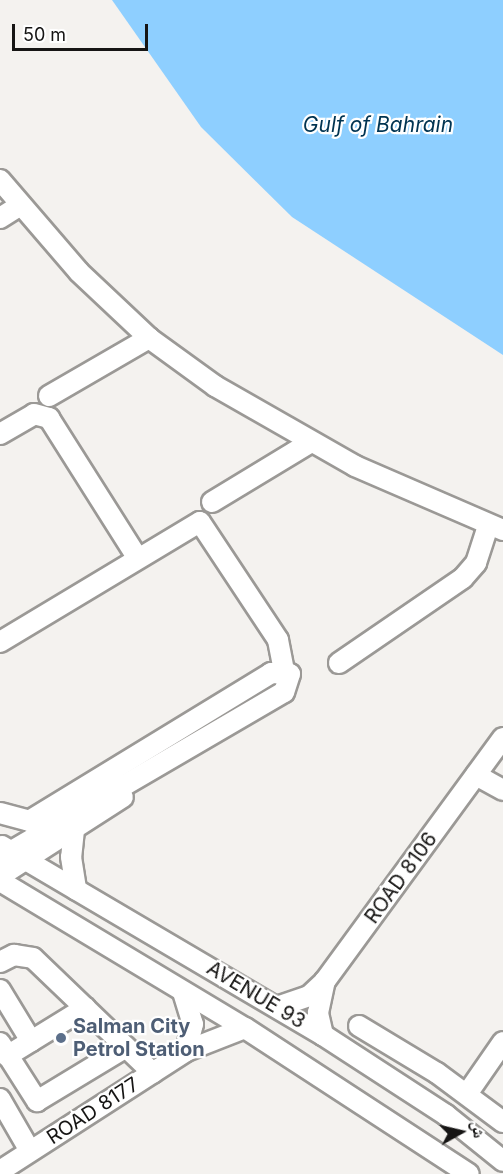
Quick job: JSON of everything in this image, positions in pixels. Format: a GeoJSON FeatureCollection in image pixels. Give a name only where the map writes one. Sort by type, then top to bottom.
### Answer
{"type":"FeatureCollection","features":[{"type":"Feature","properties":{"kind":"street"},"geometry":{"type":"LineString","coordinates":[[0,180],[79,272],[149,338],[215,386],[311,442],[496,528],[464,578],[339,663]]}},
{"type":"Feature","properties":{"kind":"street"},"geometry":{"type":"LineString","coordinates":[[0,219],[20,206]]}},
{"type":"Feature","properties":{"kind":"street"},"geometry":{"type":"LineString","coordinates":[[49,396],[149,338]]}},
{"type":"Feature","properties":{"kind":"street"},"geometry":{"type":"LineString","coordinates":[[0,434],[34,414],[49,418],[137,557]]}},
{"type":"Feature","properties":{"kind":"street"},"geometry":{"type":"LineString","coordinates":[[212,502],[311,442]]}},
{"type":"Feature","properties":{"kind":"street"},"geometry":{"type":"LineString","coordinates":[[0,642],[193,522],[206,524],[278,640],[284,670],[292,681],[284,692],[183,752],[74,830],[10,854]]}},
{"type":"Feature","properties":{"kind":"street"},"geometry":{"type":"LineString","coordinates":[[0,813],[20,822],[36,818],[284,670]]}},
{"type":"Feature","properties":{"kind":"street","name":"ROAD 8106"},"geometry":{"type":"LineString","coordinates":[[277,1007],[309,996],[326,981],[503,738]]}},
{"type":"Feature","properties":{"kind":"street"},"geometry":{"type":"LineString","coordinates":[[0,876],[10,854],[135,775],[183,752]]}},
{"type":"Feature","properties":{"kind":"street"},"geometry":{"type":"LineString","coordinates":[[476,775],[503,790]]}},
{"type":"Feature","properties":{"kind":"street"},"geometry":{"type":"LineString","coordinates":[[74,830],[71,856],[76,890]]}},
{"type":"Feature","properties":{"kind":"street","name":"AVENUE 93"},"geometry":{"type":"LineString","coordinates":[[10,854],[76,890],[323,1035],[446,1114],[503,1161]]}},
{"type":"Feature","properties":{"kind":"street","name":"AVENUE 93"},"geometry":{"type":"LineString","coordinates":[[0,881],[245,1028],[469,1174]]}},
{"type":"Feature","properties":{"kind":"street"},"geometry":{"type":"LineString","coordinates":[[0,962],[14,955],[33,958],[153,1073]]}},
{"type":"Feature","properties":{"kind":"street","name":"ROAD 8106"},"geometry":{"type":"LineString","coordinates":[[323,1035],[318,1002],[326,981]]}},
{"type":"Feature","properties":{"kind":"street"},"geometry":{"type":"LineString","coordinates":[[0,990],[32,1041]]}},
{"type":"Feature","properties":{"kind":"street"},"geometry":{"type":"LineString","coordinates":[[183,992],[193,1024],[186,1051]]}},
{"type":"Feature","properties":{"kind":"street"},"geometry":{"type":"LineString","coordinates":[[85,1008],[32,1041],[4,1049],[31,1098],[43,1101],[126,1047]]}},
{"type":"Feature","properties":{"kind":"street"},"geometry":{"type":"LineString","coordinates":[[359,1026],[466,1094],[503,1122]]}},
{"type":"Feature","properties":{"kind":"street","name":"ROAD 8177"},"geometry":{"type":"LineString","coordinates":[[0,1171],[186,1051],[245,1028]]}},
{"type":"Feature","properties":{"kind":"street"},"geometry":{"type":"LineString","coordinates":[[466,1094],[503,1042]]}},
{"type":"Feature","properties":{"kind":"street"},"geometry":{"type":"LineString","coordinates":[[0,1099],[30,1151]]}},
{"type":"Feature","properties":{"kind":"water","name":"Gulf of Bahrain"},"geometry":{"type":"Polygon","coordinates":[[[112,0],[503,0],[503,355],[292,217],[201,127],[112,0]]]}},
{"type":"Feature","properties":{"kind":"place","name":"Salman City Petrol Station"},"geometry":{"type":"Point","coordinates":[61,1038]}}]}
